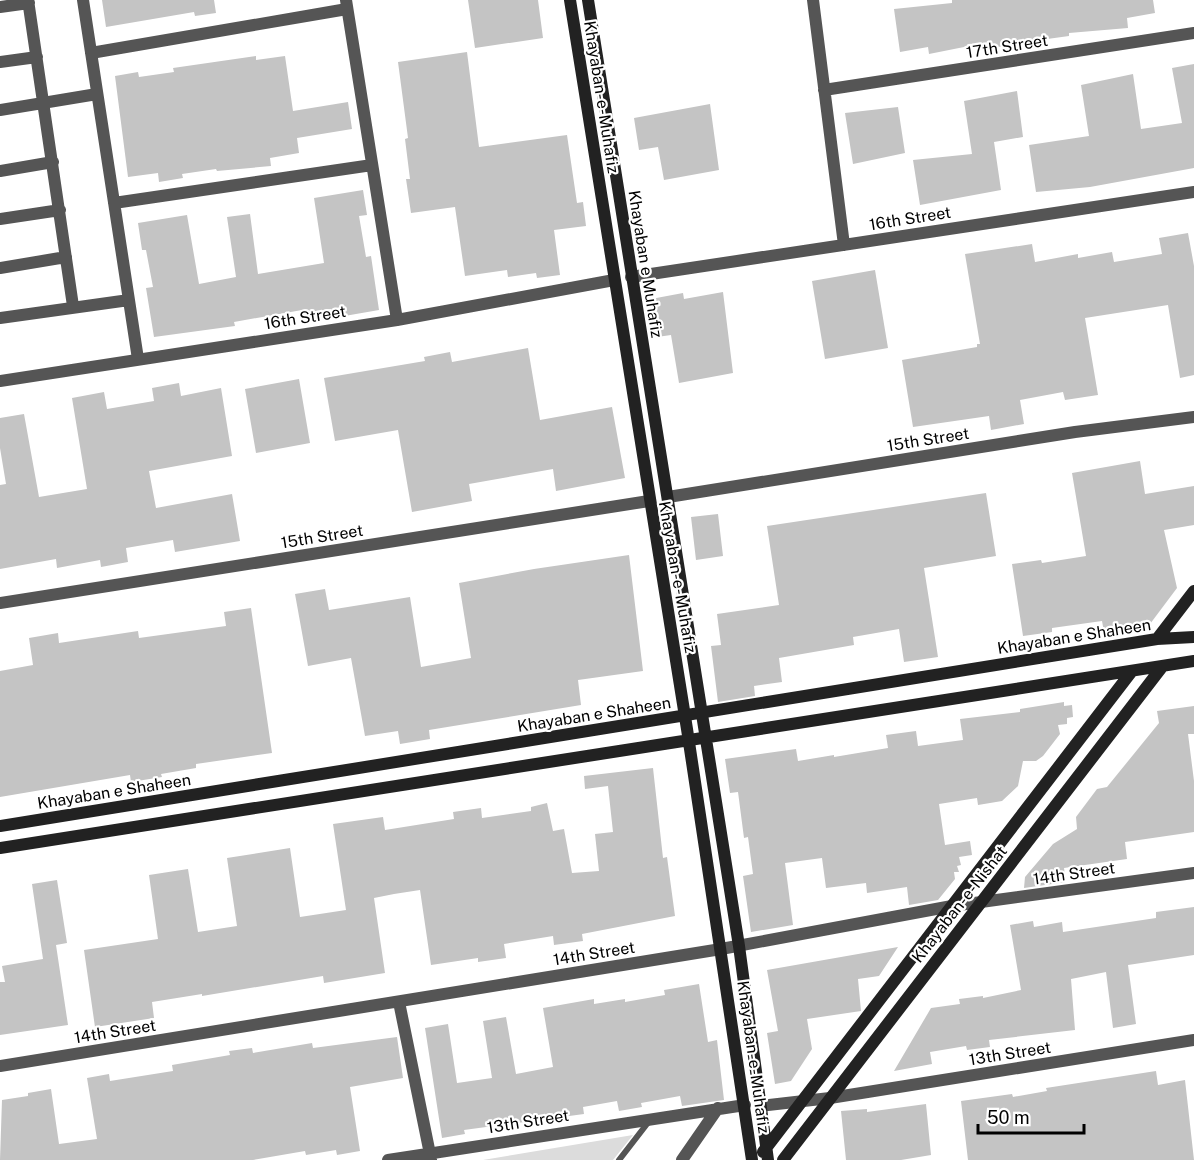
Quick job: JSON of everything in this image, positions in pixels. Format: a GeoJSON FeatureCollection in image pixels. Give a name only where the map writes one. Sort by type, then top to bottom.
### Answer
{"type":"FeatureCollection","features":[{"type":"Feature","properties":{"kind":"street"},"geometry":{"type":"LineString","coordinates":[[83,0],[138,359]]}},
{"type":"Feature","properties":{"kind":"street","name":"Khayaban-e-Muhafiz"},"geometry":{"type":"LineString","coordinates":[[570,0],[630,385],[689,740],[752,1160]]}},
{"type":"Feature","properties":{"kind":"street","name":"Khayaban e Muhafiz"},"geometry":{"type":"LineString","coordinates":[[588,0],[668,497]]}},
{"type":"Feature","properties":{"kind":"street"},"geometry":{"type":"LineString","coordinates":[[813,0],[844,245]]}},
{"type":"Feature","properties":{"kind":"street"},"geometry":{"type":"LineString","coordinates":[[0,7],[28,1],[73,306]]}},
{"type":"Feature","properties":{"kind":"street"},"geometry":{"type":"LineString","coordinates":[[91,53],[346,5],[397,320]]}},
{"type":"Feature","properties":{"kind":"street","name":"17th Street"},"geometry":{"type":"LineString","coordinates":[[824,90],[1194,33]]}},
{"type":"Feature","properties":{"kind":"street"},"geometry":{"type":"LineString","coordinates":[[0,62],[37,57]]}},
{"type":"Feature","properties":{"kind":"street"},"geometry":{"type":"LineString","coordinates":[[0,110],[97,94]]}},
{"type":"Feature","properties":{"kind":"street"},"geometry":{"type":"LineString","coordinates":[[595,163],[613,160]]}},
{"type":"Feature","properties":{"kind":"street"},"geometry":{"type":"LineString","coordinates":[[0,171],[53,162]]}},
{"type":"Feature","properties":{"kind":"street"},"geometry":{"type":"LineString","coordinates":[[114,203],[372,165]]}},
{"type":"Feature","properties":{"kind":"street","name":"16th Street"},"geometry":{"type":"LineString","coordinates":[[631,277],[1194,192]]}},
{"type":"Feature","properties":{"kind":"street"},"geometry":{"type":"LineString","coordinates":[[0,219],[60,210]]}},
{"type":"Feature","properties":{"kind":"street"},"geometry":{"type":"LineString","coordinates":[[0,268],[66,257]]}},
{"type":"Feature","properties":{"kind":"street","name":"16th Street"},"geometry":{"type":"LineString","coordinates":[[0,381],[397,320],[614,280]]}},
{"type":"Feature","properties":{"kind":"street"},"geometry":{"type":"LineString","coordinates":[[0,318],[129,300]]}},
{"type":"Feature","properties":{"kind":"street"},"geometry":{"type":"LineString","coordinates":[[630,385],[648,382]]}},
{"type":"Feature","properties":{"kind":"street","name":"15th Street"},"geometry":{"type":"LineString","coordinates":[[668,497],[1075,432],[1194,417]]}},
{"type":"Feature","properties":{"kind":"street","name":"Khayaban-e-Muhafiz"},"geometry":{"type":"LineString","coordinates":[[668,497],[700,714],[739,946],[767,1154]]}},
{"type":"Feature","properties":{"kind":"street","name":"15th Street"},"geometry":{"type":"LineString","coordinates":[[0,603],[649,501]]}},
{"type":"Feature","properties":{"kind":"street"},"geometry":{"type":"LineString","coordinates":[[1157,639],[1194,591]]}},
{"type":"Feature","properties":{"kind":"street"},"geometry":{"type":"LineString","coordinates":[[1189,637],[1194,626]]}},
{"type":"Feature","properties":{"kind":"street","name":"Khayaban e Shaheen"},"geometry":{"type":"LineString","coordinates":[[0,826],[1157,639],[1189,637]]}},
{"type":"Feature","properties":{"kind":"street"},"geometry":{"type":"LineString","coordinates":[[0,848],[1194,661]]}},
{"type":"Feature","properties":{"kind":"street","name":"Khayaban-e-Nishat"},"geometry":{"type":"LineString","coordinates":[[783,1160],[1162,667]]}},
{"type":"Feature","properties":{"kind":"street","name":"Khayaban-e-Nishat"},"geometry":{"type":"LineString","coordinates":[[757,1160],[767,1154],[803,1100],[1132,671]]}},
{"type":"Feature","properties":{"kind":"street","name":"14th Street"},"geometry":{"type":"LineString","coordinates":[[0,1066],[739,946],[952,906],[1194,873]]}},
{"type":"Feature","properties":{"kind":"street"},"geometry":{"type":"LineString","coordinates":[[399,1002],[431,1157]]}},
{"type":"Feature","properties":{"kind":"street","name":"13th Street"},"geometry":{"type":"LineString","coordinates":[[760,1106],[830,1098],[1194,1040]]}},
{"type":"Feature","properties":{"kind":"street","name":"13th Street"},"geometry":{"type":"LineString","coordinates":[[388,1160],[431,1157],[745,1105]]}},
{"type":"Feature","properties":{"kind":"street"},"geometry":{"type":"LineString","coordinates":[[682,1160],[718,1108]]}},
{"type":"Feature","properties":{"kind":"lane"},"geometry":{"type":"LineString","coordinates":[[619,1160],[650,1119]]}},
{"type":"Feature","properties":{"kind":"shaded area"},"geometry":{"type":"Polygon","coordinates":[[[633,1135],[613,1160],[483,1160],[633,1135]]]}},
{"type":"Feature","properties":{"kind":"building"},"geometry":{"type":"Polygon","coordinates":[[[102,0],[214,0],[216,13],[195,16],[194,12],[106,27],[102,0]]]}},
{"type":"Feature","properties":{"kind":"building"},"geometry":{"type":"Polygon","coordinates":[[[468,0],[538,0],[543,38],[475,48],[468,0]]]}},
{"type":"Feature","properties":{"kind":"building"},"geometry":{"type":"Polygon","coordinates":[[[952,0],[1153,0],[1155,13],[1127,18],[1128,28],[1069,33],[1069,36],[1040,40],[1040,42],[989,48],[989,42],[929,54],[928,47],[900,52],[894,9],[952,3],[952,0]]]}},
{"type":"Feature","properties":{"kind":"building"},"geometry":{"type":"Polygon","coordinates":[[[467,52],[479,147],[567,135],[577,203],[583,202],[586,226],[554,230],[560,275],[537,278],[536,273],[508,277],[507,270],[465,276],[455,207],[411,213],[406,179],[410,179],[405,139],[408,138],[398,62],[467,52]]]}},
{"type":"Feature","properties":{"kind":"building"},"geometry":{"type":"Polygon","coordinates":[[[256,56],[256,60],[285,56],[293,111],[348,102],[352,129],[297,138],[299,153],[270,158],[271,166],[217,171],[216,169],[182,174],[183,178],[159,182],[158,173],[128,177],[115,76],[138,72],[139,77],[174,72],[173,68],[256,56]]]}},
{"type":"Feature","properties":{"kind":"building"},"geometry":{"type":"Polygon","coordinates":[[[1194,64],[1194,168],[1090,187],[1036,192],[1029,145],[1089,136],[1081,85],[1133,74],[1141,129],[1182,123],[1172,68],[1194,64]]]}},
{"type":"Feature","properties":{"kind":"building"},"geometry":{"type":"Polygon","coordinates":[[[1017,91],[1023,137],[994,142],[1001,190],[920,205],[913,160],[972,154],[964,101],[1017,91]]]}},
{"type":"Feature","properties":{"kind":"building"},"geometry":{"type":"Polygon","coordinates":[[[710,104],[719,170],[664,180],[658,147],[639,150],[634,118],[710,104]]]}},
{"type":"Feature","properties":{"kind":"building"},"geometry":{"type":"Polygon","coordinates":[[[898,107],[905,153],[853,164],[845,113],[898,107]]]}},
{"type":"Feature","properties":{"kind":"building"},"geometry":{"type":"Polygon","coordinates":[[[363,190],[367,215],[359,216],[366,257],[371,256],[379,310],[333,318],[331,309],[303,314],[302,310],[234,322],[235,326],[154,337],[146,288],[153,287],[146,250],[142,250],[138,223],[187,215],[199,284],[236,277],[227,217],[250,214],[258,274],[324,263],[314,198],[363,190]]]}},
{"type":"Feature","properties":{"kind":"building"},"geometry":{"type":"Polygon","coordinates":[[[1188,233],[1194,266],[1194,375],[1180,378],[1168,305],[1085,318],[1098,395],[1065,400],[1063,392],[1020,400],[1024,424],[991,430],[989,416],[913,427],[902,360],[977,347],[977,344],[980,344],[965,254],[1032,244],[1035,262],[1078,254],[1078,258],[1112,252],[1114,262],[1162,254],[1159,238],[1188,233]]]}},
{"type":"Feature","properties":{"kind":"building"},"geometry":{"type":"Polygon","coordinates":[[[875,270],[888,348],[825,359],[812,281],[875,270]]]}},
{"type":"Feature","properties":{"kind":"building"},"geometry":{"type":"Polygon","coordinates":[[[723,292],[733,373],[679,383],[671,335],[657,337],[651,299],[683,293],[684,299],[723,292]]]}},
{"type":"Feature","properties":{"kind":"building"},"geometry":{"type":"Polygon","coordinates":[[[528,348],[540,420],[612,407],[625,478],[556,491],[553,469],[469,484],[472,501],[412,512],[398,430],[335,441],[324,378],[425,361],[424,357],[450,352],[452,362],[528,348]]]}},
{"type":"Feature","properties":{"kind":"building"},"geometry":{"type":"Polygon","coordinates":[[[299,379],[310,443],[256,453],[245,389],[299,379]]]}},
{"type":"Feature","properties":{"kind":"building"},"geometry":{"type":"Polygon","coordinates":[[[179,383],[181,396],[221,388],[232,456],[149,471],[156,508],[232,494],[240,541],[175,552],[173,540],[126,548],[128,562],[101,567],[100,560],[57,568],[56,559],[0,569],[0,485],[6,484],[0,448],[0,418],[24,414],[39,497],[87,489],[72,398],[104,392],[107,409],[154,401],[152,388],[179,383]]]}},
{"type":"Feature","properties":{"kind":"building"},"geometry":{"type":"Polygon","coordinates":[[[1140,461],[1145,494],[1194,486],[1194,525],[1164,530],[1177,588],[1147,628],[1104,632],[1102,621],[1052,628],[1052,632],[1023,636],[1012,564],[1041,560],[1042,563],[1086,556],[1072,473],[1140,461]]]}},
{"type":"Feature","properties":{"kind":"building"},"geometry":{"type":"Polygon","coordinates":[[[986,493],[996,556],[924,568],[938,657],[904,662],[899,629],[853,637],[854,645],[779,658],[782,682],[754,686],[755,696],[718,702],[711,646],[721,645],[717,614],[779,605],[767,526],[986,493]]]}},
{"type":"Feature","properties":{"kind":"building"},"geometry":{"type":"Polygon","coordinates":[[[718,514],[723,556],[696,560],[691,517],[718,514]]]}},
{"type":"Feature","properties":{"kind":"building"},"geometry":{"type":"Polygon","coordinates":[[[629,555],[643,671],[578,680],[581,705],[429,730],[430,739],[400,744],[398,731],[365,736],[351,658],[308,666],[295,594],[325,589],[329,610],[410,597],[421,667],[471,658],[459,583],[629,555]]]}},
{"type":"Feature","properties":{"kind":"building"},"geometry":{"type":"Polygon","coordinates":[[[251,608],[272,753],[196,764],[196,768],[161,774],[162,777],[131,782],[130,775],[0,797],[0,671],[33,665],[29,638],[58,633],[59,643],[138,631],[139,638],[226,626],[224,612],[251,608]]]}},
{"type":"Feature","properties":{"kind":"building"},"geometry":{"type":"Polygon","coordinates":[[[1064,702],[1064,706],[1072,705],[1073,717],[1067,718],[1067,724],[1058,725],[1060,734],[1043,756],[1036,761],[1023,761],[1018,786],[1002,801],[978,805],[977,798],[939,804],[945,845],[970,841],[972,855],[959,857],[961,865],[957,866],[959,872],[954,872],[955,879],[938,900],[909,905],[907,887],[867,893],[866,883],[826,888],[822,858],[785,863],[793,925],[751,932],[743,876],[753,874],[748,837],[744,838],[738,792],[730,793],[725,759],[796,749],[798,761],[834,755],[834,757],[888,748],[886,735],[916,731],[918,746],[963,740],[960,719],[1020,712],[1020,709],[1064,702]]]}},
{"type":"Feature","properties":{"kind":"building"},"geometry":{"type":"Polygon","coordinates":[[[1194,706],[1194,734],[1188,734],[1194,781],[1194,832],[1125,842],[1127,859],[1064,868],[1066,882],[1024,888],[1025,877],[1053,844],[1077,829],[1076,817],[1097,789],[1107,787],[1159,723],[1157,711],[1194,706]]]}},
{"type":"Feature","properties":{"kind":"building"},"geometry":{"type":"Polygon","coordinates":[[[653,768],[663,858],[667,857],[675,916],[582,934],[583,941],[554,945],[553,936],[504,944],[506,958],[478,962],[478,958],[431,965],[420,890],[394,894],[374,898],[385,973],[324,983],[323,976],[152,1002],[154,1018],[95,1027],[84,950],[158,939],[149,875],[188,869],[198,932],[237,926],[227,858],[290,848],[300,917],[346,910],[333,824],[383,817],[385,830],[454,819],[453,812],[481,808],[482,818],[531,811],[531,807],[547,803],[553,831],[564,829],[572,873],[599,871],[595,834],[613,832],[608,786],[585,789],[584,776],[653,768]]]}},
{"type":"Feature","properties":{"kind":"building"},"geometry":{"type":"Polygon","coordinates":[[[57,880],[67,943],[56,945],[68,1025],[0,1035],[0,982],[5,982],[2,966],[43,959],[32,884],[57,880]]]}},
{"type":"Feature","properties":{"kind":"building"},"geometry":{"type":"Polygon","coordinates":[[[1194,907],[1194,955],[1128,965],[1136,1024],[1113,1028],[1106,972],[1071,979],[1075,1030],[989,1040],[990,1047],[967,1050],[966,1046],[930,1052],[932,1064],[894,1071],[931,1008],[960,1004],[959,999],[983,996],[983,998],[1021,990],[1010,925],[1033,921],[1034,927],[1062,922],[1063,932],[1156,918],[1156,912],[1194,907]]]}},
{"type":"Feature","properties":{"kind":"building"},"geometry":{"type":"Polygon","coordinates":[[[898,947],[879,976],[858,979],[861,1011],[807,1019],[812,1049],[791,1081],[775,1084],[767,1033],[778,1031],[767,970],[898,947]]]}},
{"type":"Feature","properties":{"kind":"building"},"geometry":{"type":"Polygon","coordinates":[[[699,984],[708,1042],[717,1040],[724,1100],[682,1106],[680,1096],[641,1103],[642,1107],[619,1111],[617,1101],[583,1107],[584,1114],[464,1130],[465,1134],[442,1138],[425,1028],[448,1024],[457,1083],[492,1078],[483,1021],[506,1017],[516,1074],[553,1067],[543,1008],[594,999],[594,1004],[625,999],[625,1002],[665,995],[664,990],[699,984]]]}},
{"type":"Feature","properties":{"kind":"building"},"geometry":{"type":"Polygon","coordinates":[[[397,1037],[403,1078],[350,1087],[360,1151],[337,1155],[336,1150],[306,1155],[305,1151],[253,1160],[0,1160],[2,1100],[51,1089],[59,1144],[97,1139],[87,1078],[109,1074],[110,1081],[173,1071],[172,1065],[230,1055],[229,1051],[252,1048],[253,1053],[312,1043],[313,1048],[397,1037]]]}},
{"type":"Feature","properties":{"kind":"building"},"geometry":{"type":"Polygon","coordinates":[[[1156,1071],[1158,1085],[1185,1080],[1194,1160],[968,1160],[961,1101],[1012,1094],[1013,1097],[1047,1091],[1046,1088],[1156,1071]]]}},
{"type":"Feature","properties":{"kind":"building"},"geometry":{"type":"Polygon","coordinates":[[[926,1104],[931,1155],[901,1160],[846,1160],[841,1111],[867,1109],[867,1112],[926,1104]]]}}]}
